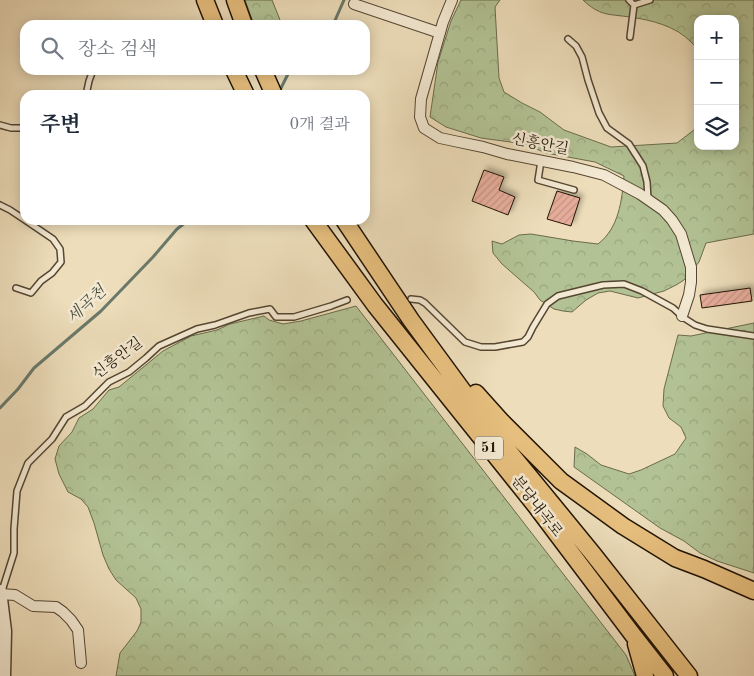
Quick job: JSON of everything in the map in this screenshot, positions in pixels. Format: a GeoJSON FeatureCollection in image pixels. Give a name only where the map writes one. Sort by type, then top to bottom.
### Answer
{"type":"FeatureCollection","features":[{"type":"Feature","properties":{"kind":"highway"},"geometry":{"type":"LineString","coordinates":[[206,0],[213,20]]}},
{"type":"Feature","properties":{"kind":"highway"},"geometry":{"type":"LineString","coordinates":[[235,0],[242,20]]}},
{"type":"Feature","properties":{"kind":"highway"},"geometry":{"type":"LineString","coordinates":[[236,75],[244,90]]}},
{"type":"Feature","properties":{"kind":"highway"},"geometry":{"type":"LineString","coordinates":[[265,75],[272,90]]}},
{"type":"Feature","properties":{"kind":"highway","name":"분당내곡로"},"geometry":{"type":"LineString","coordinates":[[317,225],[375,305],[535,505],[666,676]]}},
{"type":"Feature","properties":{"kind":"highway","name":"분당내곡로"},"geometry":{"type":"LineString","coordinates":[[347,225],[411,320],[493,432],[593,554],[689,676]]}},
{"type":"Feature","properties":{"kind":"highway"},"geometry":{"type":"LineString","coordinates":[[411,320],[502,422],[561,481],[623,526],[675,558],[754,591]]}},
{"type":"Feature","properties":{"kind":"highway"},"geometry":{"type":"LineString","coordinates":[[633,635],[645,676]]}},
{"type":"Feature","properties":{"kind":"street","name":"신흥안길"},"geometry":{"type":"LineString","coordinates":[[452,0],[440,33],[421,99],[420,117],[424,128],[440,138],[604,175],[648,199],[663,210],[672,220],[681,234],[692,266],[689,295],[682,316]]}},
{"type":"Feature","properties":{"kind":"street"},"geometry":{"type":"LineString","coordinates":[[354,4],[440,33]]}},
{"type":"Feature","properties":{"kind":"street"},"geometry":{"type":"LineString","coordinates":[[4,676],[5,631],[0,592],[15,596],[33,606],[56,607],[63,612],[78,630],[81,663]]}},
{"type":"Feature","properties":{"kind":"lane"},"geometry":{"type":"LineString","coordinates":[[629,0],[634,5]]}},
{"type":"Feature","properties":{"kind":"lane"},"geometry":{"type":"LineString","coordinates":[[634,5],[650,0]]}},
{"type":"Feature","properties":{"kind":"lane"},"geometry":{"type":"LineString","coordinates":[[630,37],[634,5]]}},
{"type":"Feature","properties":{"kind":"lane"},"geometry":{"type":"LineString","coordinates":[[568,39],[576,46],[582,57],[599,113],[606,128],[630,144],[643,166],[647,182],[648,199]]}},
{"type":"Feature","properties":{"kind":"lane"},"geometry":{"type":"LineString","coordinates":[[87,90],[91,75]]}},
{"type":"Feature","properties":{"kind":"lane"},"geometry":{"type":"LineString","coordinates":[[0,125],[20,128]]}},
{"type":"Feature","properties":{"kind":"lane"},"geometry":{"type":"LineString","coordinates":[[541,161],[538,180],[574,190]]}},
{"type":"Feature","properties":{"kind":"lane"},"geometry":{"type":"LineString","coordinates":[[0,205],[20,217]]}},
{"type":"Feature","properties":{"kind":"lane"},"geometry":{"type":"LineString","coordinates":[[16,288],[31,293],[61,262],[60,249],[52,239],[32,225]]}},
{"type":"Feature","properties":{"kind":"lane"},"geometry":{"type":"LineString","coordinates":[[411,299],[420,300],[425,303],[465,342],[481,347],[495,347],[523,342],[528,338],[547,304],[558,296],[604,284],[624,284],[633,287],[673,308],[695,325],[707,329],[754,336]]}},
{"type":"Feature","properties":{"kind":"lane","name":"신흥안길"},"geometry":{"type":"LineString","coordinates":[[0,592],[14,553],[17,491],[28,462],[52,439],[66,416],[85,406],[110,382],[129,372],[159,346],[196,329],[270,308],[276,317],[294,317],[347,300]]}},
{"type":"Feature","properties":{"kind":"green space"},"geometry":{"type":"Polygon","coordinates":[[[245,0],[272,0],[280,20],[252,20],[245,0]]]}},
{"type":"Feature","properties":{"kind":"green space"},"geometry":{"type":"Polygon","coordinates":[[[461,0],[500,0],[495,7],[499,78],[504,92],[540,112],[564,130],[611,147],[677,143],[694,130],[694,150],[739,150],[739,15],[694,15],[694,45],[685,36],[671,28],[646,20],[600,12],[583,0],[754,0],[754,234],[706,243],[699,262],[684,280],[664,291],[638,298],[610,291],[598,293],[572,312],[554,309],[540,300],[493,253],[492,241],[502,244],[519,235],[531,234],[598,244],[611,230],[615,222],[622,195],[624,176],[595,162],[546,153],[525,144],[481,138],[446,127],[430,117],[438,62],[451,21],[461,0]]]}},
{"type":"Feature","properties":{"kind":"green space"},"geometry":{"type":"Polygon","coordinates":[[[356,306],[626,655],[635,676],[116,676],[120,653],[137,631],[141,622],[141,609],[136,598],[116,580],[109,569],[88,507],[81,499],[68,492],[59,474],[55,459],[59,446],[72,432],[79,418],[93,409],[109,390],[119,387],[163,351],[191,336],[264,316],[269,320],[283,324],[356,306]]]}},
{"type":"Feature","properties":{"kind":"green space"},"geometry":{"type":"Polygon","coordinates":[[[754,323],[754,573],[717,561],[700,553],[684,541],[660,528],[574,467],[575,447],[601,465],[629,474],[675,454],[686,438],[681,427],[669,418],[663,406],[664,389],[678,335],[691,336],[754,323]]]}},
{"type":"Feature","properties":{"kind":"building"},"geometry":{"type":"Polygon","coordinates":[[[484,170],[504,177],[499,190],[515,197],[508,215],[472,201],[484,170]]]}},
{"type":"Feature","properties":{"kind":"building"},"geometry":{"type":"Polygon","coordinates":[[[557,191],[580,198],[571,226],[547,219],[557,191]]]}},
{"type":"Feature","properties":{"kind":"building"},"geometry":{"type":"Polygon","coordinates":[[[750,288],[752,301],[702,308],[700,295],[750,288]]]}},
{"type":"Feature","properties":{"kind":"waterway","name":"세곡천"},"geometry":{"type":"LineString","coordinates":[[335,20],[344,0]]}},
{"type":"Feature","properties":{"kind":"waterway","name":"세곡천"},"geometry":{"type":"LineString","coordinates":[[280,90],[288,75]]}},
{"type":"Feature","properties":{"kind":"waterway","name":"세곡천"},"geometry":{"type":"LineString","coordinates":[[0,408],[34,368],[101,311],[182,225]]}}]}
